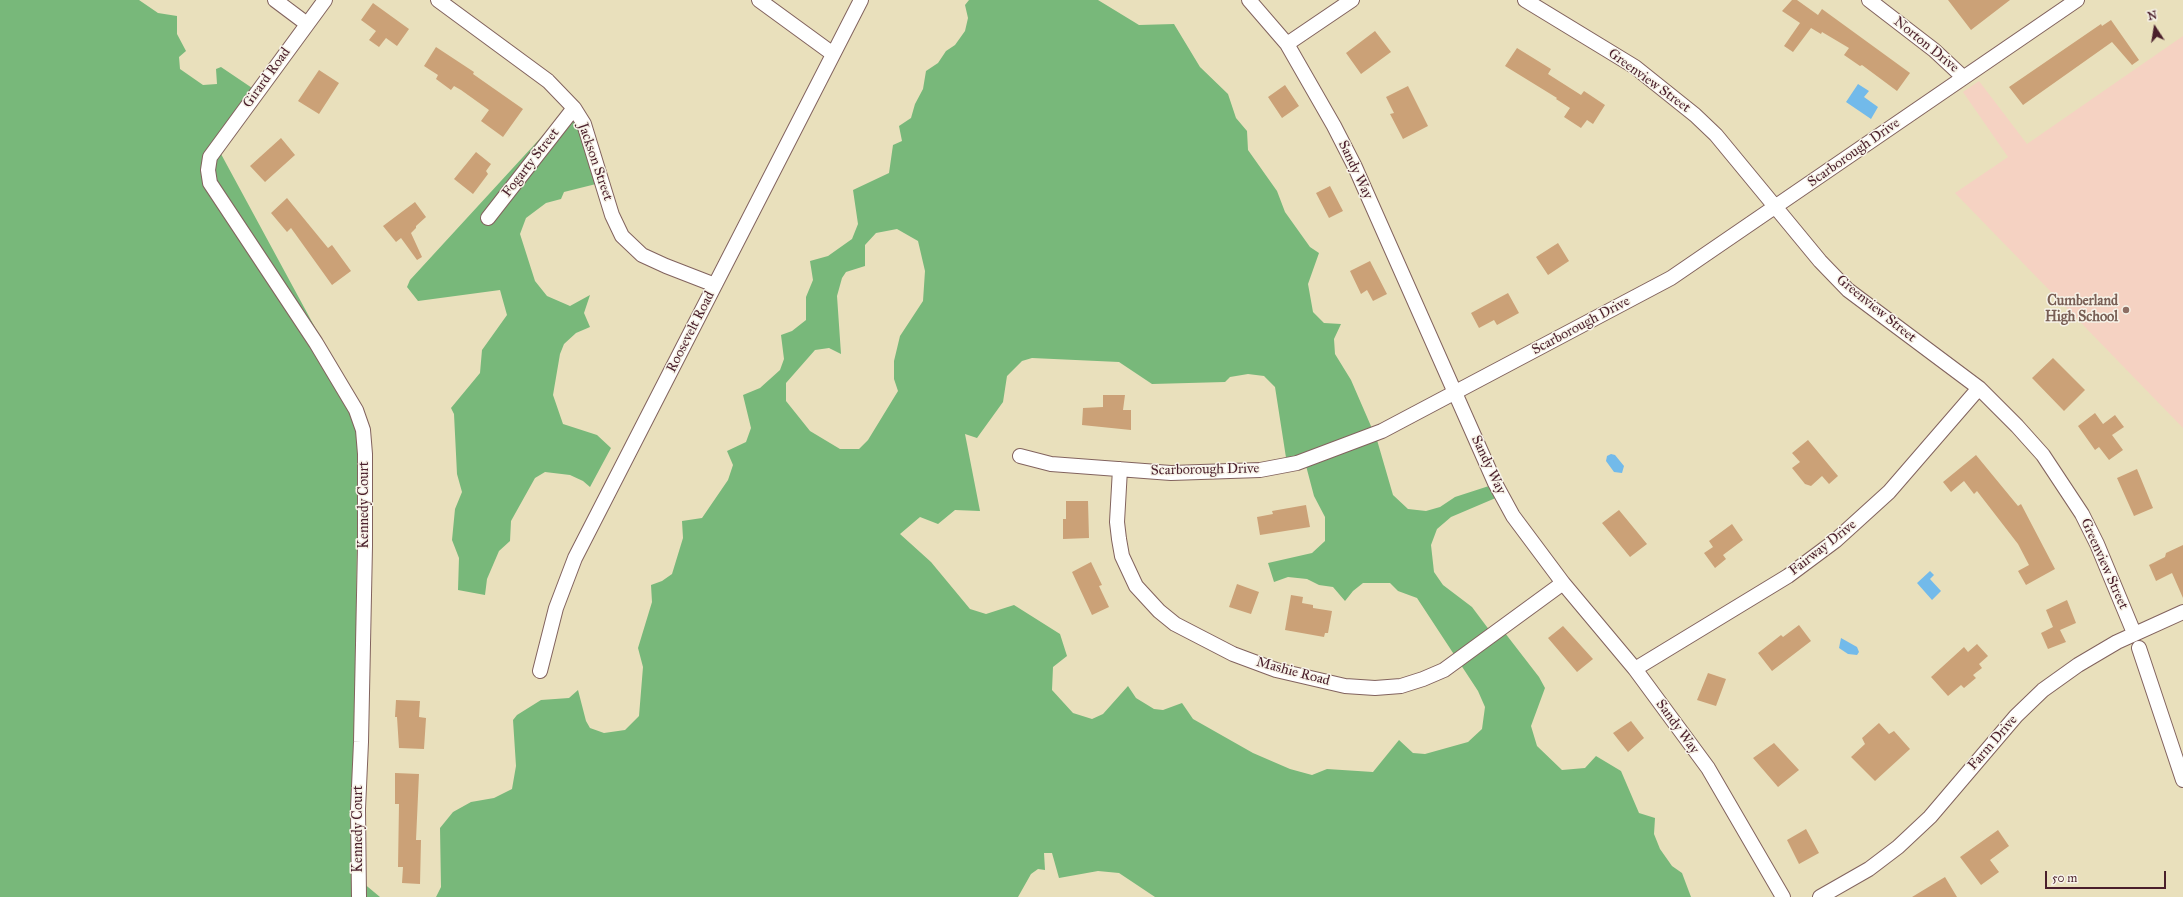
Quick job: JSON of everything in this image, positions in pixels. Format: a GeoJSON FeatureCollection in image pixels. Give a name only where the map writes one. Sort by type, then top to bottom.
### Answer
{"type":"FeatureCollection","features":[{"type":"Feature","properties":{"kind":"street"},"geometry":{"type":"LineString","coordinates":[[275,0],[307,24]]}},
{"type":"Feature","properties":{"kind":"street","name":"Girard Road"},"geometry":{"type":"LineString","coordinates":[[210,157],[325,0]]}},
{"type":"Feature","properties":{"kind":"street","name":"Jackson Street"},"geometry":{"type":"LineString","coordinates":[[438,0],[548,81],[574,108],[584,124],[612,215],[622,236],[642,255],[715,285]]}},
{"type":"Feature","properties":{"kind":"street"},"geometry":{"type":"LineString","coordinates":[[759,0],[833,54]]}},
{"type":"Feature","properties":{"kind":"street","name":"Roosevelt Road"},"geometry":{"type":"LineString","coordinates":[[540,670],[556,608],[575,558],[861,0]]}},
{"type":"Feature","properties":{"kind":"street","name":"Sandy Way"},"geometry":{"type":"LineString","coordinates":[[1249,0],[1287,44],[1334,126],[1355,167],[1495,483],[1513,516],[1563,583],[1635,669],[1708,768],[1783,897]]}},
{"type":"Feature","properties":{"kind":"street"},"geometry":{"type":"LineString","coordinates":[[1287,44],[1352,0]]}},
{"type":"Feature","properties":{"kind":"street","name":"Greenview Street"},"geometry":{"type":"LineString","coordinates":[[1525,0],[1635,67],[1695,115],[1716,135],[1820,261],[1848,290],[1980,388],[2043,455],[2065,487],[2098,544],[2134,633]]}},
{"type":"Feature","properties":{"kind":"street","name":"Norton Drive"},"geometry":{"type":"LineString","coordinates":[[1869,0],[1934,50],[1964,76]]}},
{"type":"Feature","properties":{"kind":"street","name":"Scarborough Drive"},"geometry":{"type":"LineString","coordinates":[[1020,456],[1051,464],[1171,473],[1210,473],[1260,470],[1297,463],[1382,432],[1671,278],[2077,0]]}},
{"type":"Feature","properties":{"kind":"street","name":"Fogarty Street"},"geometry":{"type":"LineString","coordinates":[[488,218],[574,108]]}},
{"type":"Feature","properties":{"kind":"street","name":"Kennedy Court"},"geometry":{"type":"LineString","coordinates":[[210,157],[208,170],[210,182],[316,343],[356,410],[363,430],[365,454],[365,538],[361,742],[358,809],[359,897]]}},
{"type":"Feature","properties":{"kind":"street","name":"Fairway Drive"},"geometry":{"type":"LineString","coordinates":[[1635,669],[1788,576],[1836,541],[1889,492],[1980,388]]}},
{"type":"Feature","properties":{"kind":"street","name":"Mashie Road"},"geometry":{"type":"LineString","coordinates":[[1120,469],[1117,522],[1119,539],[1124,562],[1136,586],[1151,603],[1175,624],[1233,654],[1276,670],[1345,686],[1375,688],[1401,686],[1444,670],[1563,583]]}},
{"type":"Feature","properties":{"kind":"street","name":"Farm Drive"},"geometry":{"type":"LineString","coordinates":[[1820,897],[1869,869],[1898,848],[1930,817],[2016,716],[2043,690],[2078,665],[2134,633],[2183,612]]}},
{"type":"Feature","properties":{"kind":"street"},"geometry":{"type":"LineString","coordinates":[[2139,648],[2183,780]]}},
{"type":"Feature","properties":{"kind":"shaded area","name":"Cumberland High School"},"geometry":{"type":"Polygon","coordinates":[[[2183,36],[2183,428],[1955,193],[2008,157],[1963,92],[1979,81],[2027,144],[2183,36]]]}},
{"type":"Feature","properties":{"kind":"green space"},"geometry":{"type":"Polygon","coordinates":[[[0,0],[139,0],[158,13],[177,16],[177,34],[186,51],[179,57],[180,69],[203,85],[217,84],[216,69],[221,67],[261,94],[221,154],[331,357],[346,394],[358,440],[354,837],[362,882],[380,897],[0,897],[0,0]]]}},
{"type":"Feature","properties":{"kind":"green space"},"geometry":{"type":"Polygon","coordinates":[[[969,0],[1098,0],[1139,25],[1174,24],[1200,67],[1228,94],[1236,118],[1247,131],[1248,150],[1277,191],[1285,212],[1310,247],[1319,253],[1308,284],[1313,312],[1324,323],[1341,324],[1334,339],[1335,354],[1351,380],[1377,440],[1393,495],[1408,509],[1426,511],[1440,507],[1455,497],[1492,485],[1498,497],[1451,517],[1437,529],[1431,545],[1434,572],[1443,585],[1472,607],[1493,635],[1505,633],[1539,677],[1545,688],[1531,726],[1537,746],[1562,770],[1585,768],[1596,756],[1621,771],[1639,813],[1655,818],[1654,834],[1660,849],[1672,866],[1682,873],[1691,897],[1155,897],[1119,873],[1098,871],[1059,878],[1052,853],[1044,853],[1045,870],[1038,869],[1031,874],[1018,897],[436,897],[441,887],[440,828],[453,812],[471,802],[494,798],[512,789],[516,766],[513,720],[517,715],[541,700],[569,698],[578,690],[586,721],[590,728],[604,733],[625,730],[639,716],[643,667],[638,648],[652,602],[651,585],[662,581],[672,574],[683,538],[682,521],[702,518],[728,480],[733,465],[727,451],[746,442],[751,428],[743,395],[760,388],[780,370],[784,359],[781,335],[792,331],[806,320],[806,297],[813,280],[810,261],[828,256],[852,239],[858,224],[853,190],[889,173],[893,145],[902,141],[899,126],[911,118],[915,104],[923,89],[926,71],[938,63],[946,51],[955,45],[965,31],[968,18],[965,5],[969,0]],[[897,229],[876,233],[865,245],[865,266],[846,272],[842,278],[837,296],[841,354],[829,348],[815,350],[786,383],[786,401],[810,431],[840,449],[859,449],[868,440],[898,391],[894,379],[894,361],[900,336],[923,301],[925,271],[918,241],[897,229]],[[1032,358],[1022,361],[1007,376],[1003,402],[977,438],[965,434],[980,511],[955,510],[938,524],[920,517],[900,534],[931,562],[970,609],[986,614],[1014,605],[1060,634],[1067,656],[1053,667],[1052,690],[1073,713],[1092,719],[1103,714],[1128,686],[1136,698],[1154,709],[1163,710],[1182,703],[1193,719],[1253,753],[1290,769],[1312,775],[1327,769],[1373,772],[1399,740],[1413,753],[1425,754],[1468,742],[1482,729],[1485,707],[1478,691],[1417,598],[1398,591],[1390,583],[1363,583],[1353,591],[1345,601],[1333,587],[1319,585],[1307,579],[1288,577],[1274,582],[1268,563],[1312,553],[1325,541],[1325,517],[1314,496],[1305,462],[1287,464],[1275,387],[1264,376],[1248,374],[1230,377],[1225,382],[1152,384],[1119,362],[1032,358]]]}},
{"type":"Feature","properties":{"kind":"green space"},"geometry":{"type":"Polygon","coordinates":[[[568,108],[573,109],[596,184],[564,192],[561,199],[546,203],[526,218],[520,234],[535,281],[547,296],[570,306],[590,295],[584,313],[590,327],[576,333],[564,344],[560,354],[553,395],[563,424],[597,435],[611,448],[590,487],[583,481],[570,475],[545,472],[535,478],[511,521],[510,541],[499,551],[487,579],[485,595],[458,590],[459,558],[452,540],[455,509],[462,492],[457,474],[454,414],[451,408],[480,373],[482,350],[507,315],[500,290],[418,301],[407,287],[410,280],[568,108]]]}},
{"type":"Feature","properties":{"kind":"water"},"geometry":{"type":"Polygon","coordinates":[[[1858,84],[1869,91],[1864,97],[1878,107],[1871,119],[1846,102],[1858,84]]]}},
{"type":"Feature","properties":{"kind":"water"},"geometry":{"type":"Polygon","coordinates":[[[1611,454],[1615,455],[1624,466],[1622,473],[1614,472],[1606,461],[1607,456],[1611,454]]]}},
{"type":"Feature","properties":{"kind":"water"},"geometry":{"type":"Polygon","coordinates":[[[1930,571],[1934,575],[1930,579],[1941,591],[1932,600],[1917,583],[1930,571]]]}},
{"type":"Feature","properties":{"kind":"water"},"geometry":{"type":"Polygon","coordinates":[[[1841,638],[1857,647],[1859,652],[1857,655],[1848,654],[1839,648],[1841,638]]]}},
{"type":"Feature","properties":{"kind":"building"},"geometry":{"type":"Polygon","coordinates":[[[1792,0],[1797,0],[1818,15],[1822,9],[1910,73],[1897,91],[1862,65],[1860,66],[1844,55],[1849,48],[1822,32],[1821,34],[1811,28],[1793,52],[1784,46],[1800,23],[1782,11],[1792,0]]]}},
{"type":"Feature","properties":{"kind":"building"},"geometry":{"type":"Polygon","coordinates":[[[1948,0],[2010,0],[1971,30],[1948,0]]]}},
{"type":"Feature","properties":{"kind":"building"},"geometry":{"type":"Polygon","coordinates":[[[373,3],[409,29],[397,46],[386,38],[379,47],[369,40],[376,31],[361,20],[373,3]]]}},
{"type":"Feature","properties":{"kind":"building"},"geometry":{"type":"Polygon","coordinates":[[[2111,20],[2139,60],[2132,65],[2112,42],[2023,105],[2009,87],[2101,24],[2102,26],[2111,20]]]}},
{"type":"Feature","properties":{"kind":"building"},"geometry":{"type":"Polygon","coordinates":[[[1375,31],[1391,52],[1361,74],[1346,53],[1375,31]]]}},
{"type":"Feature","properties":{"kind":"building"},"geometry":{"type":"Polygon","coordinates":[[[436,47],[474,72],[473,74],[523,109],[503,137],[481,121],[489,110],[454,86],[451,90],[436,79],[438,75],[424,66],[436,47]]]}},
{"type":"Feature","properties":{"kind":"building"},"geometry":{"type":"Polygon","coordinates":[[[1517,48],[1551,69],[1548,74],[1581,95],[1584,91],[1605,105],[1593,124],[1587,120],[1581,128],[1564,117],[1570,108],[1556,99],[1557,98],[1505,66],[1517,48]]]}},
{"type":"Feature","properties":{"kind":"building"},"geometry":{"type":"Polygon","coordinates":[[[319,70],[339,83],[319,114],[298,101],[319,70]]]}},
{"type":"Feature","properties":{"kind":"building"},"geometry":{"type":"Polygon","coordinates":[[[1285,85],[1299,106],[1282,118],[1268,97],[1285,85]]]}},
{"type":"Feature","properties":{"kind":"building"},"geometry":{"type":"Polygon","coordinates":[[[1408,86],[1428,126],[1403,139],[1390,114],[1394,113],[1386,97],[1408,86]]]}},
{"type":"Feature","properties":{"kind":"building"},"geometry":{"type":"Polygon","coordinates":[[[281,138],[295,155],[265,182],[250,166],[281,138]]]}},
{"type":"Feature","properties":{"kind":"building"},"geometry":{"type":"Polygon","coordinates":[[[476,152],[491,164],[486,171],[488,174],[473,194],[454,179],[476,152]]]}},
{"type":"Feature","properties":{"kind":"building"},"geometry":{"type":"Polygon","coordinates":[[[1330,186],[1343,211],[1329,218],[1316,193],[1330,186]]]}},
{"type":"Feature","properties":{"kind":"building"},"geometry":{"type":"Polygon","coordinates":[[[287,198],[328,248],[332,245],[351,271],[332,285],[291,228],[287,232],[271,213],[287,198]]]}},
{"type":"Feature","properties":{"kind":"building"},"geometry":{"type":"Polygon","coordinates":[[[415,202],[426,217],[411,233],[422,257],[417,260],[401,238],[396,242],[383,226],[415,202]]]}},
{"type":"Feature","properties":{"kind":"building"},"geometry":{"type":"Polygon","coordinates":[[[1558,243],[1569,261],[1548,275],[1536,257],[1558,243]]]}},
{"type":"Feature","properties":{"kind":"building"},"geometry":{"type":"Polygon","coordinates":[[[1370,261],[1387,294],[1373,301],[1367,290],[1361,294],[1350,271],[1370,261]]]}},
{"type":"Feature","properties":{"kind":"building"},"geometry":{"type":"Polygon","coordinates":[[[1508,293],[1519,313],[1497,325],[1494,320],[1479,328],[1471,313],[1508,293]]]}},
{"type":"Feature","properties":{"kind":"building"},"geometry":{"type":"Polygon","coordinates":[[[2053,358],[2085,390],[2064,411],[2032,378],[2053,358]]]}},
{"type":"Feature","properties":{"kind":"building"},"geometry":{"type":"Polygon","coordinates":[[[1103,395],[1125,395],[1123,410],[1131,410],[1131,430],[1082,425],[1083,408],[1103,407],[1103,395]]]}},
{"type":"Feature","properties":{"kind":"building"},"geometry":{"type":"Polygon","coordinates":[[[2095,413],[2103,424],[2115,415],[2124,427],[2112,435],[2123,450],[2109,460],[2099,447],[2095,450],[2078,426],[2095,413]]]}},
{"type":"Feature","properties":{"kind":"building"},"geometry":{"type":"Polygon","coordinates":[[[1808,440],[1838,476],[1829,484],[1822,476],[1811,486],[1805,484],[1792,468],[1800,462],[1792,453],[1808,440]]]}},
{"type":"Feature","properties":{"kind":"building"},"geometry":{"type":"Polygon","coordinates":[[[1976,455],[2018,506],[2021,504],[2055,569],[2026,585],[2018,571],[2029,565],[2018,544],[1977,491],[1974,494],[1964,481],[1951,492],[1943,482],[1976,455]]]}},
{"type":"Feature","properties":{"kind":"building"},"geometry":{"type":"Polygon","coordinates":[[[2137,469],[2153,508],[2134,516],[2117,478],[2137,469]]]}},
{"type":"Feature","properties":{"kind":"building"},"geometry":{"type":"Polygon","coordinates":[[[1066,501],[1088,501],[1089,538],[1063,539],[1063,519],[1066,519],[1066,501]]]}},
{"type":"Feature","properties":{"kind":"building"},"geometry":{"type":"Polygon","coordinates":[[[1306,505],[1310,527],[1260,535],[1257,517],[1273,514],[1272,511],[1306,505]]]}},
{"type":"Feature","properties":{"kind":"building"},"geometry":{"type":"Polygon","coordinates":[[[1619,510],[1647,544],[1630,557],[1602,523],[1619,510]]]}},
{"type":"Feature","properties":{"kind":"building"},"geometry":{"type":"Polygon","coordinates":[[[1732,524],[1743,540],[1723,555],[1726,559],[1715,568],[1704,553],[1713,547],[1709,541],[1732,524]]]}},
{"type":"Feature","properties":{"kind":"building"},"geometry":{"type":"Polygon","coordinates":[[[2183,545],[2183,598],[2172,573],[2156,581],[2149,565],[2165,557],[2166,553],[2183,545]]]}},
{"type":"Feature","properties":{"kind":"building"},"geometry":{"type":"Polygon","coordinates":[[[1091,562],[1102,585],[1099,586],[1109,607],[1092,615],[1072,572],[1091,562]]]}},
{"type":"Feature","properties":{"kind":"building"},"geometry":{"type":"Polygon","coordinates":[[[1237,584],[1259,592],[1251,614],[1229,607],[1237,584]]]}},
{"type":"Feature","properties":{"kind":"building"},"geometry":{"type":"Polygon","coordinates":[[[1291,595],[1303,597],[1302,603],[1313,605],[1313,608],[1332,611],[1328,633],[1325,633],[1324,637],[1285,630],[1291,595]]]}},
{"type":"Feature","properties":{"kind":"building"},"geometry":{"type":"Polygon","coordinates":[[[2067,600],[2076,623],[2060,630],[2066,642],[2048,649],[2041,633],[2053,627],[2046,610],[2067,600]]]}},
{"type":"Feature","properties":{"kind":"building"},"geometry":{"type":"Polygon","coordinates":[[[1799,625],[1811,641],[1772,671],[1758,653],[1781,635],[1783,637],[1799,625]]]}},
{"type":"Feature","properties":{"kind":"building"},"geometry":{"type":"Polygon","coordinates":[[[1563,626],[1593,659],[1577,672],[1548,638],[1563,626]]]}},
{"type":"Feature","properties":{"kind":"building"},"geometry":{"type":"Polygon","coordinates":[[[1977,644],[1988,656],[1979,664],[1982,668],[1973,675],[1976,678],[1964,688],[1961,685],[1948,696],[1931,677],[1964,647],[1968,652],[1977,644]]]}},
{"type":"Feature","properties":{"kind":"building"},"geometry":{"type":"Polygon","coordinates":[[[1708,673],[1726,679],[1716,706],[1697,700],[1708,673]]]}},
{"type":"Feature","properties":{"kind":"building"},"geometry":{"type":"Polygon","coordinates":[[[396,700],[420,701],[419,717],[426,718],[424,749],[399,748],[397,717],[395,717],[396,700]]]}},
{"type":"Feature","properties":{"kind":"building"},"geometry":{"type":"Polygon","coordinates":[[[1631,721],[1644,738],[1628,752],[1613,733],[1631,721]]]}},
{"type":"Feature","properties":{"kind":"building"},"geometry":{"type":"Polygon","coordinates":[[[1879,723],[1889,734],[1894,731],[1910,749],[1875,781],[1851,757],[1865,744],[1862,738],[1879,723]]]}},
{"type":"Feature","properties":{"kind":"building"},"geometry":{"type":"Polygon","coordinates":[[[1774,743],[1799,770],[1778,787],[1753,758],[1774,743]]]}},
{"type":"Feature","properties":{"kind":"building"},"geometry":{"type":"Polygon","coordinates":[[[395,773],[419,774],[416,840],[421,840],[420,884],[402,883],[403,867],[398,867],[399,804],[395,804],[395,773]]]}},
{"type":"Feature","properties":{"kind":"building"},"geometry":{"type":"Polygon","coordinates":[[[1806,829],[1819,853],[1799,864],[1787,840],[1806,829]]]}},
{"type":"Feature","properties":{"kind":"building"},"geometry":{"type":"Polygon","coordinates":[[[1998,830],[2009,846],[1990,860],[1999,872],[1981,885],[1960,857],[1998,830]]]}},
{"type":"Feature","properties":{"kind":"building"},"geometry":{"type":"Polygon","coordinates":[[[1945,877],[1957,897],[1912,897],[1945,877]]]}},
{"type":"Feature","properties":{"kind":"place","name":"Cumberland High School"},"geometry":{"type":"Point","coordinates":[2126,310]}}]}
